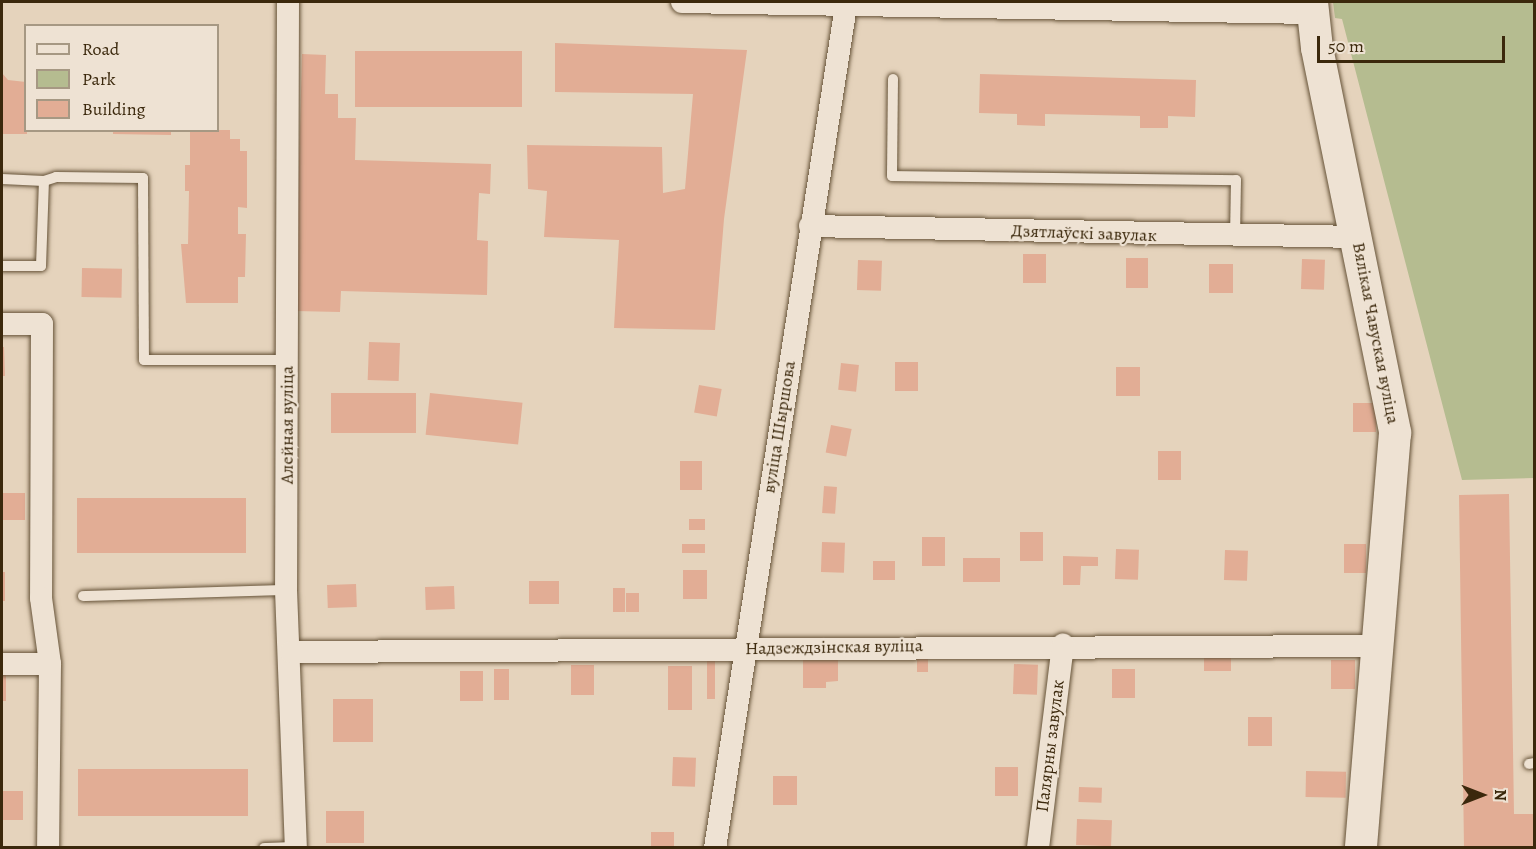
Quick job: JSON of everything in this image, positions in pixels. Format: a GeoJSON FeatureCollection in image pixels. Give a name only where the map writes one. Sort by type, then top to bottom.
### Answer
{"type":"FeatureCollection","features":[{"type":"Feature","properties":{"kind":"main road","name":"Вялікая Чавуская вуліца"},"geometry":{"type":"LineString","coordinates":[[1312,7],[1395,433],[1361,848]]}},
{"type":"Feature","properties":{"kind":"street","name":"Алейная вуліца"},"geometry":{"type":"LineString","coordinates":[[288,2],[286,590],[291,652],[296,847]]}},
{"type":"Feature","properties":{"kind":"street"},"geometry":{"type":"LineString","coordinates":[[682,2],[846,6],[1312,7]]}},
{"type":"Feature","properties":{"kind":"street","name":"вуліца Шыршова"},"geometry":{"type":"LineString","coordinates":[[715,848],[846,6]]}},
{"type":"Feature","properties":{"kind":"street","name":"Дзятлаўскі завулак"},"geometry":{"type":"LineString","coordinates":[[810,226],[1235,237],[1358,237]]}},
{"type":"Feature","properties":{"kind":"street"},"geometry":{"type":"LineString","coordinates":[[2,324],[42,324],[41,598],[50,664],[48,848]]}},
{"type":"Feature","properties":{"kind":"street","name":"Надзеждзінская вуліца"},"geometry":{"type":"LineString","coordinates":[[291,652],[1063,645],[1378,646]]}},
{"type":"Feature","properties":{"kind":"street","name":"Палярны завулак"},"geometry":{"type":"LineString","coordinates":[[1038,848],[1063,645]]}},
{"type":"Feature","properties":{"kind":"street"},"geometry":{"type":"LineString","coordinates":[[2,664],[50,664]]}},
{"type":"Feature","properties":{"kind":"lane"},"geometry":{"type":"LineString","coordinates":[[893,79],[892,176],[1236,180],[1235,237]]}},
{"type":"Feature","properties":{"kind":"lane"},"geometry":{"type":"LineString","coordinates":[[2,179],[44,181],[56,177],[143,178],[144,360],[287,360]]}},
{"type":"Feature","properties":{"kind":"lane"},"geometry":{"type":"LineString","coordinates":[[2,266],[41,266],[44,181]]}},
{"type":"Feature","properties":{"kind":"lane"},"geometry":{"type":"LineString","coordinates":[[83,596],[286,590]]}},
{"type":"Feature","properties":{"kind":"lane"},"geometry":{"type":"LineString","coordinates":[[264,848],[296,847]]}},
{"type":"Feature","properties":{"kind":"green space"},"geometry":{"type":"Polygon","coordinates":[[[1333,2],[1534,2],[1534,478],[1462,480],[1342,19],[1335,18],[1333,2]]]}},
{"type":"Feature","properties":{"kind":"building"},"geometry":{"type":"Polygon","coordinates":[[[555,43],[747,50],[724,219],[715,330],[614,328],[619,240],[544,237],[547,191],[528,189],[527,145],[662,147],[663,193],[685,189],[693,94],[555,92],[555,43]]]}},
{"type":"Feature","properties":{"kind":"building"},"geometry":{"type":"Polygon","coordinates":[[[355,51],[522,51],[522,107],[355,107],[355,51]]]}},
{"type":"Feature","properties":{"kind":"building"},"geometry":{"type":"Polygon","coordinates":[[[302,54],[326,55],[325,94],[338,94],[338,118],[356,118],[355,160],[491,164],[490,194],[479,193],[477,240],[488,241],[487,295],[341,291],[340,312],[295,311],[302,54]]]}},
{"type":"Feature","properties":{"kind":"building"},"geometry":{"type":"Polygon","coordinates":[[[2,73],[8,80],[24,82],[24,132],[27,134],[2,134],[2,73]]]}},
{"type":"Feature","properties":{"kind":"building"},"geometry":{"type":"Polygon","coordinates":[[[980,74],[1196,80],[1195,117],[1168,116],[1168,128],[1140,128],[1140,116],[1045,114],[1045,126],[1017,125],[1017,114],[979,113],[980,74]]]}},
{"type":"Feature","properties":{"kind":"building"},"geometry":{"type":"Polygon","coordinates":[[[230,130],[230,139],[240,139],[240,151],[247,151],[247,208],[238,207],[238,234],[246,234],[245,277],[238,277],[238,303],[186,303],[181,244],[188,244],[189,191],[185,191],[185,165],[190,165],[190,132],[230,130]]]}},
{"type":"Feature","properties":{"kind":"building"},"geometry":{"type":"Polygon","coordinates":[[[113,132],[171,132],[171,135],[113,134],[113,132]]]}},
{"type":"Feature","properties":{"kind":"building"},"geometry":{"type":"Polygon","coordinates":[[[1023,254],[1046,254],[1046,283],[1023,283],[1023,254]]]}},
{"type":"Feature","properties":{"kind":"building"},"geometry":{"type":"Polygon","coordinates":[[[1126,258],[1148,258],[1148,288],[1126,288],[1126,258]]]}},
{"type":"Feature","properties":{"kind":"building"},"geometry":{"type":"Polygon","coordinates":[[[1302,259],[1325,260],[1324,290],[1301,289],[1302,259]]]}},
{"type":"Feature","properties":{"kind":"building"},"geometry":{"type":"Polygon","coordinates":[[[858,260],[882,261],[881,291],[857,290],[858,260]]]}},
{"type":"Feature","properties":{"kind":"building"},"geometry":{"type":"Polygon","coordinates":[[[1209,264],[1233,264],[1233,293],[1209,293],[1209,264]]]}},
{"type":"Feature","properties":{"kind":"building"},"geometry":{"type":"Polygon","coordinates":[[[82,268],[122,269],[121,298],[81,297],[82,268]]]}},
{"type":"Feature","properties":{"kind":"building"},"geometry":{"type":"Polygon","coordinates":[[[369,342],[400,343],[399,381],[368,380],[369,342]]]}},
{"type":"Feature","properties":{"kind":"building"},"geometry":{"type":"Polygon","coordinates":[[[2,347],[4,347],[5,376],[2,376],[2,347]]]}},
{"type":"Feature","properties":{"kind":"building"},"geometry":{"type":"Polygon","coordinates":[[[895,362],[918,362],[918,391],[895,391],[895,362]]]}},
{"type":"Feature","properties":{"kind":"building"},"geometry":{"type":"Polygon","coordinates":[[[841,363],[859,365],[856,392],[838,390],[841,363]]]}},
{"type":"Feature","properties":{"kind":"building"},"geometry":{"type":"Polygon","coordinates":[[[1116,367],[1140,367],[1140,396],[1116,396],[1116,367]]]}},
{"type":"Feature","properties":{"kind":"building"},"geometry":{"type":"Polygon","coordinates":[[[699,385],[722,389],[717,417],[694,413],[699,385]]]}},
{"type":"Feature","properties":{"kind":"building"},"geometry":{"type":"Polygon","coordinates":[[[331,393],[416,393],[416,433],[331,433],[331,393]]]}},
{"type":"Feature","properties":{"kind":"building"},"geometry":{"type":"Polygon","coordinates":[[[430,393],[522,403],[518,444],[426,435],[430,393]]]}},
{"type":"Feature","properties":{"kind":"building"},"geometry":{"type":"Polygon","coordinates":[[[1353,403],[1376,403],[1376,432],[1353,432],[1353,403]]]}},
{"type":"Feature","properties":{"kind":"building"},"geometry":{"type":"Polygon","coordinates":[[[831,425],[852,429],[846,456],[826,452],[831,425]]]}},
{"type":"Feature","properties":{"kind":"building"},"geometry":{"type":"Polygon","coordinates":[[[1158,451],[1181,451],[1181,480],[1158,480],[1158,451]]]}},
{"type":"Feature","properties":{"kind":"building"},"geometry":{"type":"Polygon","coordinates":[[[680,461],[702,461],[702,490],[680,490],[680,461]]]}},
{"type":"Feature","properties":{"kind":"building"},"geometry":{"type":"Polygon","coordinates":[[[824,486],[837,487],[835,514],[822,513],[824,486]]]}},
{"type":"Feature","properties":{"kind":"building"},"geometry":{"type":"Polygon","coordinates":[[[2,493],[25,493],[25,520],[2,520],[2,493]]]}},
{"type":"Feature","properties":{"kind":"building"},"geometry":{"type":"Polygon","coordinates":[[[1509,494],[1514,814],[1534,814],[1534,848],[1464,848],[1459,495],[1509,494]]]}},
{"type":"Feature","properties":{"kind":"building"},"geometry":{"type":"Polygon","coordinates":[[[77,498],[246,498],[246,553],[77,553],[77,498]]]}},
{"type":"Feature","properties":{"kind":"building"},"geometry":{"type":"Polygon","coordinates":[[[689,519],[705,519],[705,530],[689,530],[689,519]]]}},
{"type":"Feature","properties":{"kind":"building"},"geometry":{"type":"Polygon","coordinates":[[[1020,532],[1043,532],[1043,561],[1020,561],[1020,532]]]}},
{"type":"Feature","properties":{"kind":"building"},"geometry":{"type":"Polygon","coordinates":[[[922,537],[945,537],[945,566],[922,566],[922,537]]]}},
{"type":"Feature","properties":{"kind":"building"},"geometry":{"type":"Polygon","coordinates":[[[822,542],[845,543],[844,573],[821,572],[822,542]]]}},
{"type":"Feature","properties":{"kind":"building"},"geometry":{"type":"Polygon","coordinates":[[[682,544],[705,544],[705,553],[682,553],[682,544]]]}},
{"type":"Feature","properties":{"kind":"building"},"geometry":{"type":"Polygon","coordinates":[[[1344,544],[1366,544],[1366,573],[1344,573],[1344,544]]]}},
{"type":"Feature","properties":{"kind":"building"},"geometry":{"type":"Polygon","coordinates":[[[1116,549],[1139,550],[1138,580],[1115,579],[1116,549]]]}},
{"type":"Feature","properties":{"kind":"building"},"geometry":{"type":"Polygon","coordinates":[[[1225,550],[1248,551],[1247,581],[1224,580],[1225,550]]]}},
{"type":"Feature","properties":{"kind":"building"},"geometry":{"type":"Polygon","coordinates":[[[1063,556],[1098,557],[1098,566],[1081,566],[1080,585],[1063,585],[1063,556]]]}},
{"type":"Feature","properties":{"kind":"building"},"geometry":{"type":"Polygon","coordinates":[[[963,558],[1000,558],[1000,582],[963,582],[963,558]]]}},
{"type":"Feature","properties":{"kind":"building"},"geometry":{"type":"Polygon","coordinates":[[[873,561],[895,561],[895,580],[873,580],[873,561]]]}},
{"type":"Feature","properties":{"kind":"building"},"geometry":{"type":"Polygon","coordinates":[[[683,570],[707,570],[707,599],[683,599],[683,570]]]}},
{"type":"Feature","properties":{"kind":"building"},"geometry":{"type":"Polygon","coordinates":[[[2,572],[5,572],[5,601],[2,601],[2,572]]]}},
{"type":"Feature","properties":{"kind":"building"},"geometry":{"type":"Polygon","coordinates":[[[529,581],[559,581],[559,604],[529,604],[529,581]]]}},
{"type":"Feature","properties":{"kind":"building"},"geometry":{"type":"Polygon","coordinates":[[[356,584],[357,607],[328,608],[327,585],[356,584]]]}},
{"type":"Feature","properties":{"kind":"building"},"geometry":{"type":"Polygon","coordinates":[[[454,586],[455,609],[426,610],[425,587],[454,586]]]}},
{"type":"Feature","properties":{"kind":"building"},"geometry":{"type":"Polygon","coordinates":[[[613,588],[625,588],[625,612],[613,612],[613,588]]]}},
{"type":"Feature","properties":{"kind":"building"},"geometry":{"type":"Polygon","coordinates":[[[626,593],[639,593],[639,612],[626,612],[626,593]]]}},
{"type":"Feature","properties":{"kind":"building"},"geometry":{"type":"Polygon","coordinates":[[[1204,652],[1231,652],[1231,671],[1204,671],[1204,652]]]}},
{"type":"Feature","properties":{"kind":"building"},"geometry":{"type":"Polygon","coordinates":[[[838,655],[838,681],[826,682],[826,688],[803,688],[803,658],[838,655]]]}},
{"type":"Feature","properties":{"kind":"building"},"geometry":{"type":"Polygon","coordinates":[[[917,657],[928,657],[928,672],[917,672],[917,657]]]}},
{"type":"Feature","properties":{"kind":"building"},"geometry":{"type":"Polygon","coordinates":[[[1331,660],[1355,660],[1355,689],[1331,689],[1331,660]]]}},
{"type":"Feature","properties":{"kind":"building"},"geometry":{"type":"Polygon","coordinates":[[[707,661],[715,661],[715,699],[707,699],[707,661]]]}},
{"type":"Feature","properties":{"kind":"building"},"geometry":{"type":"Polygon","coordinates":[[[1014,664],[1038,665],[1037,695],[1013,694],[1014,664]]]}},
{"type":"Feature","properties":{"kind":"building"},"geometry":{"type":"Polygon","coordinates":[[[571,665],[594,665],[594,695],[571,695],[571,665]]]}},
{"type":"Feature","properties":{"kind":"building"},"geometry":{"type":"Polygon","coordinates":[[[668,666],[692,666],[692,710],[668,710],[668,666]]]}},
{"type":"Feature","properties":{"kind":"building"},"geometry":{"type":"Polygon","coordinates":[[[494,669],[509,669],[509,700],[494,700],[494,669]]]}},
{"type":"Feature","properties":{"kind":"building"},"geometry":{"type":"Polygon","coordinates":[[[1112,669],[1135,669],[1135,698],[1112,698],[1112,669]]]}},
{"type":"Feature","properties":{"kind":"building"},"geometry":{"type":"Polygon","coordinates":[[[460,671],[483,671],[483,701],[460,701],[460,671]]]}},
{"type":"Feature","properties":{"kind":"building"},"geometry":{"type":"Polygon","coordinates":[[[2,672],[6,672],[6,701],[2,701],[2,672]]]}},
{"type":"Feature","properties":{"kind":"building"},"geometry":{"type":"Polygon","coordinates":[[[333,699],[373,699],[373,742],[333,742],[333,699]]]}},
{"type":"Feature","properties":{"kind":"building"},"geometry":{"type":"Polygon","coordinates":[[[1248,717],[1272,717],[1272,746],[1248,746],[1248,717]]]}},
{"type":"Feature","properties":{"kind":"building"},"geometry":{"type":"Polygon","coordinates":[[[673,757],[696,758],[695,787],[672,786],[673,757]]]}},
{"type":"Feature","properties":{"kind":"building"},"geometry":{"type":"Polygon","coordinates":[[[995,767],[1018,767],[1018,796],[995,796],[995,767]]]}},
{"type":"Feature","properties":{"kind":"building"},"geometry":{"type":"Polygon","coordinates":[[[78,769],[248,769],[248,816],[78,816],[78,769]]]}},
{"type":"Feature","properties":{"kind":"building"},"geometry":{"type":"Polygon","coordinates":[[[1306,771],[1346,772],[1346,798],[1306,797],[1306,771]]]}},
{"type":"Feature","properties":{"kind":"building"},"geometry":{"type":"Polygon","coordinates":[[[773,776],[797,776],[797,805],[773,805],[773,776]]]}},
{"type":"Feature","properties":{"kind":"building"},"geometry":{"type":"Polygon","coordinates":[[[1079,787],[1102,788],[1101,803],[1078,802],[1079,787]]]}},
{"type":"Feature","properties":{"kind":"building"},"geometry":{"type":"Polygon","coordinates":[[[2,791],[23,791],[23,820],[2,820],[2,791]]]}},
{"type":"Feature","properties":{"kind":"building"},"geometry":{"type":"Polygon","coordinates":[[[326,811],[364,811],[364,843],[326,843],[326,811]]]}},
{"type":"Feature","properties":{"kind":"building"},"geometry":{"type":"Polygon","coordinates":[[[1077,819],[1112,820],[1111,846],[1076,845],[1077,819]]]}},
{"type":"Feature","properties":{"kind":"building"},"geometry":{"type":"Polygon","coordinates":[[[651,832],[674,832],[674,848],[651,848],[651,832]]]}}]}
